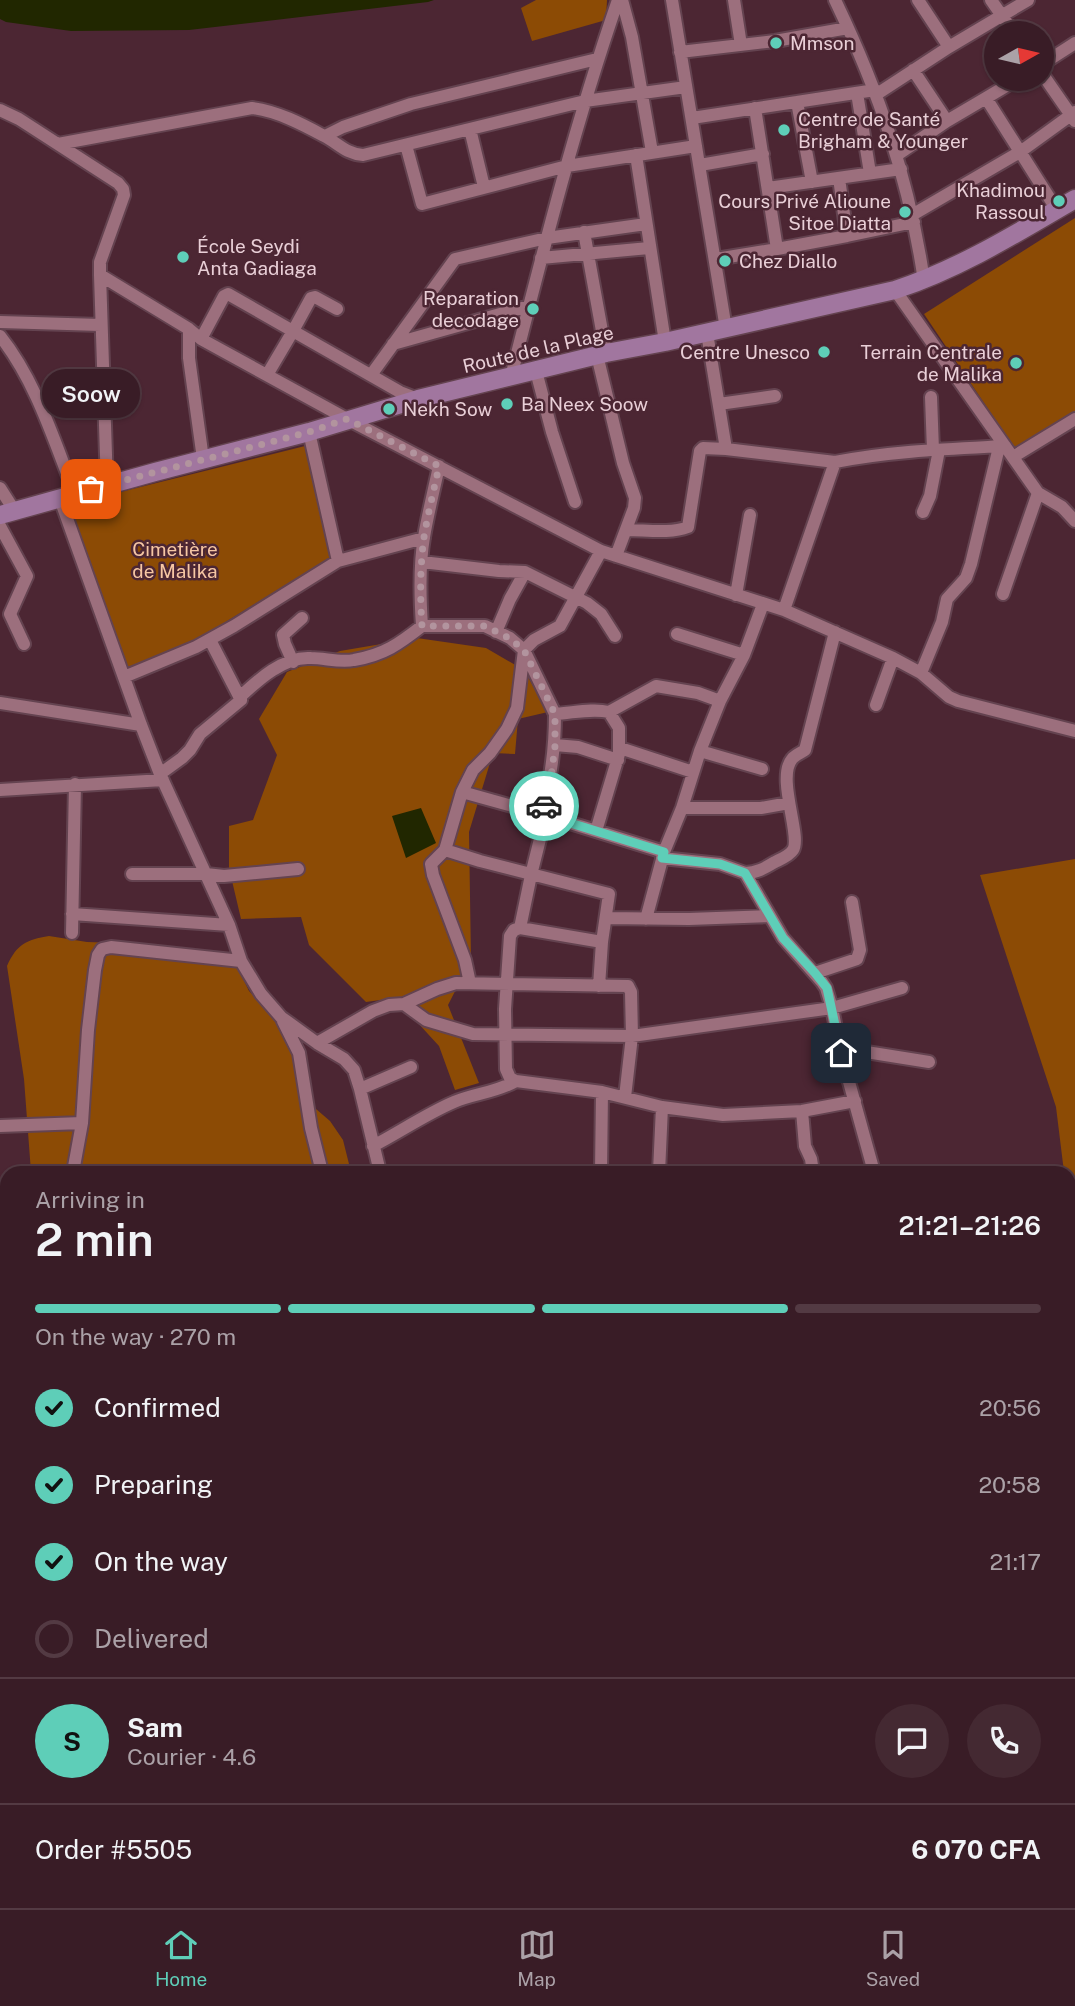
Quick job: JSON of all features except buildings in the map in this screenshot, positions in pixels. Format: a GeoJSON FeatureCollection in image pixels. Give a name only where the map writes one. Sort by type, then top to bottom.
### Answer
{"type":"FeatureCollection","features":[{"type":"Feature","properties":{"kind":"main road","name":"Route de la Plage"},"geometry":{"type":"LineString","coordinates":[[7,513],[309,432],[418,399],[602,354],[895,290],[924,281],[1012,237],[1075,200]]}},
{"type":"Feature","properties":{"kind":"street"},"geometry":{"type":"LineString","coordinates":[[511,377],[541,258],[597,59],[620,0]]}},
{"type":"Feature","properties":{"kind":"street"},"geometry":{"type":"LineString","coordinates":[[620,0],[632,37],[652,152]]}},
{"type":"Feature","properties":{"kind":"street"},"geometry":{"type":"LineString","coordinates":[[672,0],[726,329]]}},
{"type":"Feature","properties":{"kind":"street"},"geometry":{"type":"LineString","coordinates":[[734,0],[741,45]]}},
{"type":"Feature","properties":{"kind":"street"},"geometry":{"type":"LineString","coordinates":[[835,0],[876,92],[897,155],[913,218],[924,281]]}},
{"type":"Feature","properties":{"kind":"street"},"geometry":{"type":"LineString","coordinates":[[918,0],[949,47]]}},
{"type":"Feature","properties":{"kind":"street"},"geometry":{"type":"LineString","coordinates":[[991,0],[1006,21]]}},
{"type":"Feature","properties":{"kind":"street"},"geometry":{"type":"LineString","coordinates":[[692,118],[876,92],[1028,0]]}},
{"type":"Feature","properties":{"kind":"street"},"geometry":{"type":"LineString","coordinates":[[680,52],[848,28]]}},
{"type":"Feature","properties":{"kind":"street"},"geometry":{"type":"LineString","coordinates":[[1054,57],[1075,43]]}},
{"type":"Feature","properties":{"kind":"street"},"geometry":{"type":"LineString","coordinates":[[325,136],[342,127],[411,104],[597,59]]}},
{"type":"Feature","properties":{"kind":"street"},"geometry":{"type":"LineString","coordinates":[[913,70],[947,121]]}},
{"type":"Feature","properties":{"kind":"street"},"geometry":{"type":"LineString","coordinates":[[58,144],[252,108],[266,110],[325,136],[353,155],[369,154],[585,101],[686,87]]}},
{"type":"Feature","properties":{"kind":"street"},"geometry":{"type":"LineString","coordinates":[[716,259],[848,236],[913,218],[1074,116],[1054,89]]}},
{"type":"Feature","properties":{"kind":"street"},"geometry":{"type":"LineString","coordinates":[[897,155],[998,91]]}},
{"type":"Feature","properties":{"kind":"street"},"geometry":{"type":"LineString","coordinates":[[857,93],[870,173]]}},
{"type":"Feature","properties":{"kind":"street"},"geometry":{"type":"LineString","coordinates":[[986,98],[1057,210]]}},
{"type":"Feature","properties":{"kind":"street"},"geometry":{"type":"LineString","coordinates":[[797,102],[812,182]]}},
{"type":"Feature","properties":{"kind":"street"},"geometry":{"type":"LineString","coordinates":[[755,108],[778,249]]}},
{"type":"Feature","properties":{"kind":"street"},"geometry":{"type":"LineString","coordinates":[[1,112],[19,119],[118,183],[123,189],[124,195],[100,262],[107,485]]}},
{"type":"Feature","properties":{"kind":"street"},"geometry":{"type":"LineString","coordinates":[[470,129],[484,187]]}},
{"type":"Feature","properties":{"kind":"street"},"geometry":{"type":"LineString","coordinates":[[406,145],[422,204],[567,166],[696,146]]}},
{"type":"Feature","properties":{"kind":"street"},"geometry":{"type":"LineString","coordinates":[[700,165],[763,154]]}},
{"type":"Feature","properties":{"kind":"street"},"geometry":{"type":"LineString","coordinates":[[636,155],[664,342]]}},
{"type":"Feature","properties":{"kind":"street"},"geometry":{"type":"LineString","coordinates":[[768,188],[901,169]]}},
{"type":"Feature","properties":{"kind":"street"},"geometry":{"type":"LineString","coordinates":[[839,177],[848,236]]}},
{"type":"Feature","properties":{"kind":"street"},"geometry":{"type":"LineString","coordinates":[[371,375],[455,259],[547,238],[646,224]]}},
{"type":"Feature","properties":{"kind":"street"},"geometry":{"type":"LineString","coordinates":[[584,232],[602,354],[623,463],[635,498],[627,530],[616,556]]}},
{"type":"Feature","properties":{"kind":"street"},"geometry":{"type":"LineString","coordinates":[[541,258],[649,248]]}},
{"type":"Feature","properties":{"kind":"street"},"geometry":{"type":"LineString","coordinates":[[100,275],[201,339],[347,419],[601,551],[784,610],[893,658],[921,673],[958,701],[1075,732]]}},
{"type":"Feature","properties":{"kind":"street"},"geometry":{"type":"LineString","coordinates":[[895,290],[1038,493],[1062,507],[1075,521]]}},
{"type":"Feature","properties":{"kind":"street"},"geometry":{"type":"LineString","coordinates":[[201,339],[224,296],[228,294],[400,392],[418,399]]}},
{"type":"Feature","properties":{"kind":"street"},"geometry":{"type":"LineString","coordinates":[[267,375],[310,298],[315,297],[337,309]]}},
{"type":"Feature","properties":{"kind":"street"},"geometry":{"type":"LineString","coordinates":[[393,344],[529,306]]}},
{"type":"Feature","properties":{"kind":"street"},"geometry":{"type":"LineString","coordinates":[[0,323],[101,325]]}},
{"type":"Feature","properties":{"kind":"street"},"geometry":{"type":"LineString","coordinates":[[189,329],[189,358],[203,459]]}},
{"type":"Feature","properties":{"kind":"street"},"geometry":{"type":"LineString","coordinates":[[707,333],[726,449]]}},
{"type":"Feature","properties":{"kind":"street"},"geometry":{"type":"LineString","coordinates":[[0,335],[39,403],[141,725],[229,925],[241,961],[261,994],[281,1017],[344,1059],[354,1070],[378,1166]]}},
{"type":"Feature","properties":{"kind":"street"},"geometry":{"type":"LineString","coordinates":[[536,371],[575,502]]}},
{"type":"Feature","properties":{"kind":"street"},"geometry":{"type":"LineString","coordinates":[[719,404],[775,396]]}},
{"type":"Feature","properties":{"kind":"street"},"geometry":{"type":"LineString","coordinates":[[923,512],[930,496],[936,450],[931,397]]}},
{"type":"Feature","properties":{"kind":"street"},"geometry":{"type":"LineString","coordinates":[[627,530],[688,527],[700,451],[703,448],[835,462],[880,454],[936,450],[1006,450],[1075,419]]}},
{"type":"Feature","properties":{"kind":"street"},"geometry":{"type":"LineString","coordinates":[[309,432],[338,561]]}},
{"type":"Feature","properties":{"kind":"street"},"geometry":{"type":"LineString","coordinates":[[921,673],[942,622],[947,599],[966,578],[1006,450]]}},
{"type":"Feature","properties":{"kind":"street"},"geometry":{"type":"LineString","coordinates":[[784,610],[835,462]]}},
{"type":"Feature","properties":{"kind":"street"},"geometry":{"type":"LineString","coordinates":[[422,626],[424,538],[439,466]]}},
{"type":"Feature","properties":{"kind":"street"},"geometry":{"type":"LineString","coordinates":[[0,488],[7,513]]}},
{"type":"Feature","properties":{"kind":"street"},"geometry":{"type":"LineString","coordinates":[[1003,594],[1038,493]]}},
{"type":"Feature","properties":{"kind":"street"},"geometry":{"type":"LineString","coordinates":[[1062,507],[1075,498]]}},
{"type":"Feature","properties":{"kind":"street"},"geometry":{"type":"LineString","coordinates":[[736,595],[750,515]]}},
{"type":"Feature","properties":{"kind":"street"},"geometry":{"type":"LineString","coordinates":[[0,526],[27,576],[10,614],[24,643]]}},
{"type":"Feature","properties":{"kind":"street"},"geometry":{"type":"LineString","coordinates":[[124,677],[210,640],[338,561],[424,538]]}},
{"type":"Feature","properties":{"kind":"street"},"geometry":{"type":"LineString","coordinates":[[470,983],[465,960],[430,864],[445,850],[462,792],[473,770],[508,729],[517,708],[524,650],[534,639],[560,626],[601,551]]}},
{"type":"Feature","properties":{"kind":"street"},"geometry":{"type":"LineString","coordinates":[[422,562],[525,572],[576,597],[601,614],[615,636]]}},
{"type":"Feature","properties":{"kind":"street"},"geometry":{"type":"LineString","coordinates":[[496,632],[525,572]]}},
{"type":"Feature","properties":{"kind":"street"},"geometry":{"type":"LineString","coordinates":[[646,919],[663,855],[682,808],[700,751],[720,701],[744,655],[763,604]]}},
{"type":"Feature","properties":{"kind":"street"},"geometry":{"type":"LineString","coordinates":[[293,662],[283,635],[302,618]]}},
{"type":"Feature","properties":{"kind":"street"},"geometry":{"type":"LineString","coordinates":[[240,697],[277,667],[306,657],[351,661],[371,657],[395,648],[422,626],[485,626],[509,638],[524,650],[555,714],[555,746],[550,785],[520,928]]}},
{"type":"Feature","properties":{"kind":"street"},"geometry":{"type":"LineString","coordinates":[[750,876],[790,854],[796,844],[789,803],[788,768],[791,760],[805,750],[835,632]]}},
{"type":"Feature","properties":{"kind":"street"},"geometry":{"type":"LineString","coordinates":[[677,634],[744,655]]}},
{"type":"Feature","properties":{"kind":"street"},"geometry":{"type":"LineString","coordinates":[[0,789],[162,777],[190,750],[200,734],[239,703],[240,697],[210,640]]}},
{"type":"Feature","properties":{"kind":"street"},"geometry":{"type":"LineString","coordinates":[[876,705],[893,658]]}},
{"type":"Feature","properties":{"kind":"street"},"geometry":{"type":"LineString","coordinates":[[555,714],[583,713],[597,709],[609,712],[617,710],[656,685],[698,693],[720,701]]}},
{"type":"Feature","properties":{"kind":"street"},"geometry":{"type":"LineString","coordinates":[[0,703],[141,725]]}},
{"type":"Feature","properties":{"kind":"street"},"geometry":{"type":"LineString","coordinates":[[596,831],[619,754],[619,728],[609,712]]}},
{"type":"Feature","properties":{"kind":"street"},"geometry":{"type":"LineString","coordinates":[[555,746],[619,754],[693,772]]}},
{"type":"Feature","properties":{"kind":"street"},"geometry":{"type":"LineString","coordinates":[[700,751],[762,769]]}},
{"type":"Feature","properties":{"kind":"street"},"geometry":{"type":"LineString","coordinates":[[72,933],[75,784]]}},
{"type":"Feature","properties":{"kind":"street"},"geometry":{"type":"LineString","coordinates":[[462,792],[596,831],[663,855],[720,864],[750,876],[768,916],[783,938],[827,988],[841,1053],[872,1166]]}},
{"type":"Feature","properties":{"kind":"street"},"geometry":{"type":"LineString","coordinates":[[682,808],[761,808],[789,803]]}},
{"type":"Feature","properties":{"kind":"street"},"geometry":{"type":"LineString","coordinates":[[445,850],[609,894],[599,986]]}},
{"type":"Feature","properties":{"kind":"street"},"geometry":{"type":"LineString","coordinates":[[132,874],[224,876],[298,869]]}},
{"type":"Feature","properties":{"kind":"street"},"geometry":{"type":"LineString","coordinates":[[815,973],[857,959],[860,950],[852,902]]}},
{"type":"Feature","properties":{"kind":"street"},"geometry":{"type":"LineString","coordinates":[[72,914],[229,925]]}},
{"type":"Feature","properties":{"kind":"street"},"geometry":{"type":"LineString","coordinates":[[606,918],[768,916]]}},
{"type":"Feature","properties":{"kind":"street"},"geometry":{"type":"LineString","coordinates":[[602,942],[520,928],[514,930],[510,936],[506,985],[506,1069],[510,1078],[602,1092],[662,1107],[723,1115],[802,1111],[855,1101]]}},
{"type":"Feature","properties":{"kind":"street"},"geometry":{"type":"LineString","coordinates":[[74,1166],[82,1123],[88,1030],[97,955],[102,949],[111,947],[241,961]]}},
{"type":"Feature","properties":{"kind":"street"},"geometry":{"type":"LineString","coordinates":[[317,1043],[373,1011],[388,1005],[404,1004],[456,983],[628,986],[632,1006],[632,1036],[625,1097]]}},
{"type":"Feature","properties":{"kind":"street"},"geometry":{"type":"LineString","coordinates":[[404,1004],[426,1020],[472,1034],[632,1036],[832,1008],[902,988]]}},
{"type":"Feature","properties":{"kind":"street"},"geometry":{"type":"LineString","coordinates":[[281,1017],[299,1053],[311,1128],[320,1166]]}},
{"type":"Feature","properties":{"kind":"street"},"geometry":{"type":"LineString","coordinates":[[841,1053],[860,1051],[929,1062]]}},
{"type":"Feature","properties":{"kind":"street"},"geometry":{"type":"LineString","coordinates":[[360,1089],[411,1067]]}},
{"type":"Feature","properties":{"kind":"street"},"geometry":{"type":"LineString","coordinates":[[373,1146],[453,1102],[494,1092],[516,1081]]}},
{"type":"Feature","properties":{"kind":"street"},"geometry":{"type":"LineString","coordinates":[[601,1166],[602,1092]]}},
{"type":"Feature","properties":{"kind":"street"},"geometry":{"type":"LineString","coordinates":[[659,1166],[662,1107]]}},
{"type":"Feature","properties":{"kind":"street"},"geometry":{"type":"LineString","coordinates":[[802,1111],[806,1146],[812,1166]]}},
{"type":"Feature","properties":{"kind":"street"},"geometry":{"type":"LineString","coordinates":[[0,1126],[82,1123]]}},
{"type":"Feature","properties":{"kind":"green space"},"geometry":{"type":"Polygon","coordinates":[[[536,0],[607,0],[606,20],[532,41],[521,8],[536,0]]]}},
{"type":"Feature","properties":{"kind":"green space","name":"Terrain Centrale de Malika"},"geometry":{"type":"Polygon","coordinates":[[[1075,218],[1075,411],[1015,449],[924,314],[1075,218]]]}},
{"type":"Feature","properties":{"kind":"green space","name":"Cimetière de Malika"},"geometry":{"type":"Polygon","coordinates":[[[309,445],[334,555],[198,639],[126,669],[68,505],[309,445]]]}},
{"type":"Feature","properties":{"kind":"green space"},"geometry":{"type":"Polygon","coordinates":[[[417,638],[486,648],[524,670],[548,712],[518,719],[515,754],[493,753],[469,832],[471,960],[448,1005],[479,1083],[455,1090],[439,1046],[395,998],[366,1002],[309,945],[301,917],[241,919],[229,868],[229,826],[253,820],[277,755],[259,719],[287,672],[340,651],[417,638]]]}},
{"type":"Feature","properties":{"kind":"green space"},"geometry":{"type":"Polygon","coordinates":[[[1075,859],[1075,1166],[1063,1166],[1056,1107],[980,875],[1075,859]]]}},
{"type":"Feature","properties":{"kind":"green space"},"geometry":{"type":"Polygon","coordinates":[[[49,936],[87,942],[231,954],[249,991],[291,1033],[307,1054],[310,1097],[316,1109],[330,1121],[343,1140],[350,1166],[31,1166],[24,1079],[7,966],[23,944],[49,936]]]}},
{"type":"Feature","properties":{"kind":"shaded area"},"geometry":{"type":"Polygon","coordinates":[[[0,0],[434,0],[189,30],[71,31],[6,22],[0,19],[0,0]]]}},
{"type":"Feature","properties":{"kind":"shaded area"},"geometry":{"type":"Polygon","coordinates":[[[421,808],[436,843],[406,858],[392,816],[421,808]]]}},
{"type":"Feature","properties":{"kind":"way so far"},"geometry":{"type":"LineString","coordinates":[[91,489],[309,432],[347,419],[439,466],[424,538],[422,626],[485,626],[509,638],[524,650],[555,714],[555,746],[550,785],[544,806]]}},
{"type":"Feature","properties":{"kind":"place","name":"Mmson"},"geometry":{"type":"Point","coordinates":[776,43]}},
{"type":"Feature","properties":{"kind":"place","name":"Centre de Santé Brigham & Younger"},"geometry":{"type":"Point","coordinates":[784,130]}},
{"type":"Feature","properties":{"kind":"place","name":"Khadimou Rassoul"},"geometry":{"type":"Point","coordinates":[1059,201]}},
{"type":"Feature","properties":{"kind":"place","name":"Cours Privé Alioune Sitoe Diatta"},"geometry":{"type":"Point","coordinates":[905,212]}},
{"type":"Feature","properties":{"kind":"place","name":"École Seydi Anta Gadiaga"},"geometry":{"type":"Point","coordinates":[183,257]}},
{"type":"Feature","properties":{"kind":"place","name":"Chez Diallo"},"geometry":{"type":"Point","coordinates":[725,261]}},
{"type":"Feature","properties":{"kind":"place","name":"Reparation decodage"},"geometry":{"type":"Point","coordinates":[533,309]}},
{"type":"Feature","properties":{"kind":"place","name":"Centre Unesco"},"geometry":{"type":"Point","coordinates":[824,352]}},
{"type":"Feature","properties":{"kind":"place","name":"Terrain Centrale de Malika"},"geometry":{"type":"Point","coordinates":[1016,363]}},
{"type":"Feature","properties":{"kind":"place","name":"Ba Neex Soow"},"geometry":{"type":"Point","coordinates":[507,404]}},
{"type":"Feature","properties":{"kind":"place","name":"Nekh Sow"},"geometry":{"type":"Point","coordinates":[389,409]}},
{"type":"Feature","properties":{"kind":"place","name":"Soow"},"geometry":{"type":"Point","coordinates":[91,489]}},
{"type":"Feature","properties":{"kind":"route"},"geometry":{"type":"LineString","coordinates":[[544,806],[541,814],[664,852],[662,858],[720,864],[745,873],[783,938],[827,988],[841,1053]]}}]}
